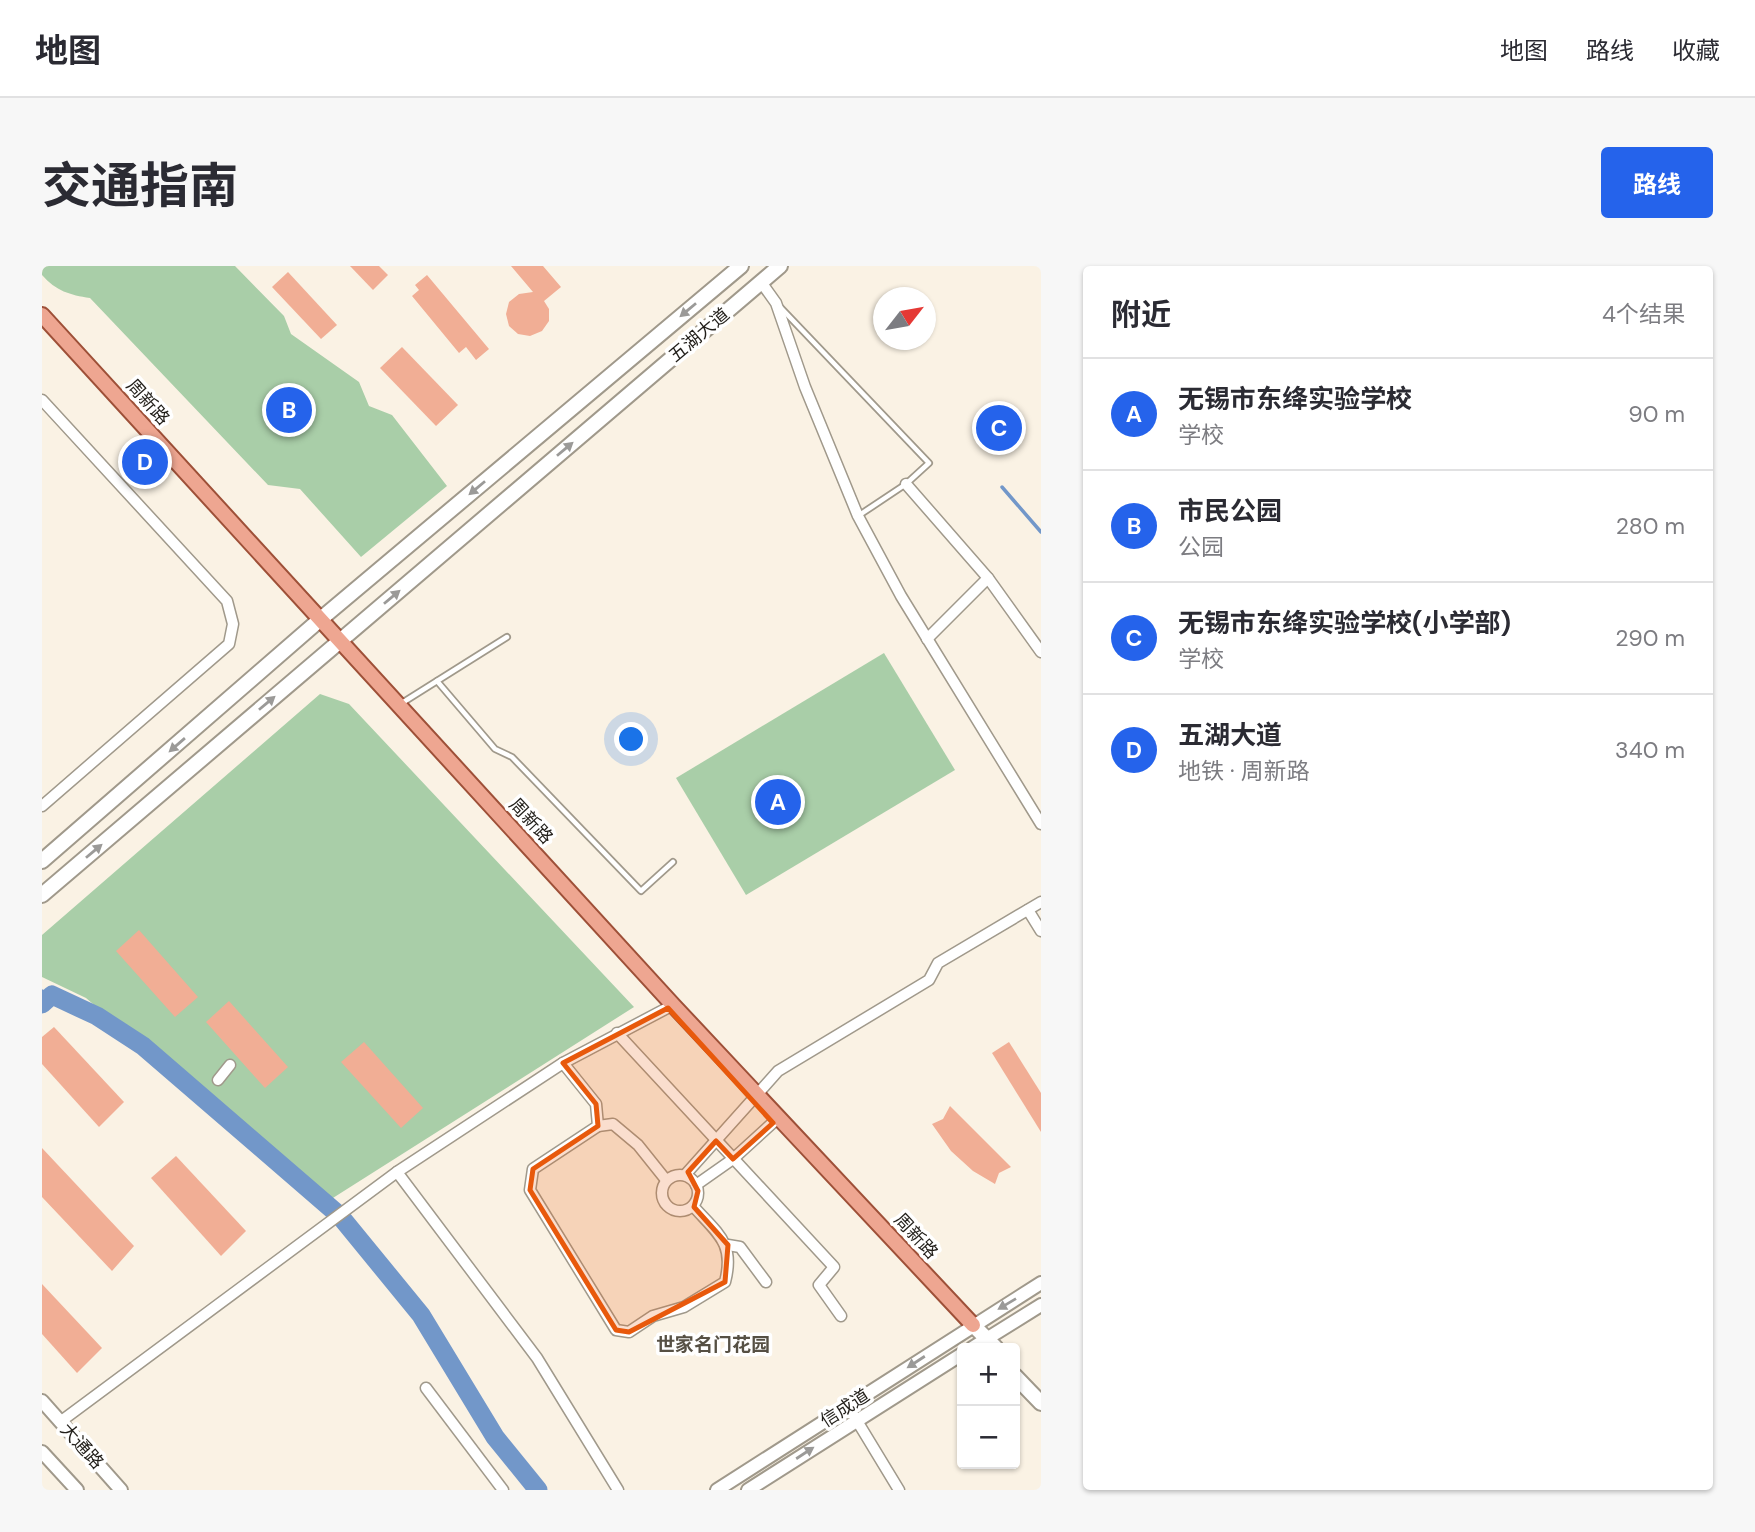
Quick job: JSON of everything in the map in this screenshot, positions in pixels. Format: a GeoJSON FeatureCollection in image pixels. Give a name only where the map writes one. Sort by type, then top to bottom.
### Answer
{"type":"FeatureCollection","features":[{"type":"Feature","properties":{"kind":"main road","name":"五湖大道"},"geometry":{"type":"LineString","coordinates":[[42,861],[318,621],[739,266]]}},
{"type":"Feature","properties":{"kind":"main road","name":"五湖大道"},"geometry":{"type":"LineString","coordinates":[[42,895],[780,266]]}},
{"type":"Feature","properties":{"kind":"main road","name":"周新路"},"geometry":{"type":"LineString","coordinates":[[42,315],[337,643],[671,1006]]}},
{"type":"Feature","properties":{"kind":"main road","name":"周新路"},"geometry":{"type":"LineString","coordinates":[[42,325],[318,621]]}},
{"type":"Feature","properties":{"kind":"main road","name":"周新路"},"geometry":{"type":"LineString","coordinates":[[337,643],[983,1343]]}},
{"type":"Feature","properties":{"kind":"main road"},"geometry":{"type":"LineString","coordinates":[[1020,1372],[1041,1393]]}},
{"type":"Feature","properties":{"kind":"main road"},"geometry":{"type":"LineString","coordinates":[[1020,1381],[1041,1402]]}},
{"type":"Feature","properties":{"kind":"street"},"geometry":{"type":"LineString","coordinates":[[761,282],[776,303],[804,387],[858,516],[927,639],[1041,824]]}},
{"type":"Feature","properties":{"kind":"street"},"geometry":{"type":"LineString","coordinates":[[42,400],[227,601],[233,624],[229,644],[42,806]]}},
{"type":"Feature","properties":{"kind":"street"},"geometry":{"type":"LineString","coordinates":[[906,484],[988,578],[1041,652]]}},
{"type":"Feature","properties":{"kind":"street"},"geometry":{"type":"LineString","coordinates":[[927,639],[988,578]]}},
{"type":"Feature","properties":{"kind":"street"},"geometry":{"type":"LineString","coordinates":[[685,1175],[756,1099],[778,1071],[929,980],[938,963],[1041,902]]}},
{"type":"Feature","properties":{"kind":"street"},"geometry":{"type":"LineString","coordinates":[[1028,910],[1041,931]]}},
{"type":"Feature","properties":{"kind":"street"},"geometry":{"type":"LineString","coordinates":[[60,1422],[397,1171],[563,1063],[671,1006]]}},
{"type":"Feature","properties":{"kind":"street"},"geometry":{"type":"LineString","coordinates":[[617,1033],[834,1267],[819,1285],[841,1315]]}},
{"type":"Feature","properties":{"kind":"street"},"geometry":{"type":"LineString","coordinates":[[563,1063],[596,1104],[598,1126]]}},
{"type":"Feature","properties":{"kind":"street"},"geometry":{"type":"LineString","coordinates":[[218,1080],[230,1065]]}},
{"type":"Feature","properties":{"kind":"street"},"geometry":{"type":"LineString","coordinates":[[696,1185],[733,1159],[775,1120]]}},
{"type":"Feature","properties":{"kind":"street"},"geometry":{"type":"LineString","coordinates":[[666,1180],[638,1145],[613,1124],[598,1126],[533,1169],[530,1191],[616,1330],[629,1332],[653,1317],[684,1307],[725,1282],[730,1262],[728,1245],[693,1206]]}},
{"type":"Feature","properties":{"kind":"street"},"geometry":{"type":"LineString","coordinates":[[397,1171],[537,1358],[618,1490]]}},
{"type":"Feature","properties":{"kind":"street"},"geometry":{"type":"LineString","coordinates":[[675,1175],[685,1175],[696,1185],[698,1196],[693,1206],[679,1212],[665,1205],[661,1189],[666,1180],[675,1175]]}},
{"type":"Feature","properties":{"kind":"street"},"geometry":{"type":"LineString","coordinates":[[728,1245],[740,1247],[766,1282]]}},
{"type":"Feature","properties":{"kind":"street","name":"信成道"},"geometry":{"type":"LineString","coordinates":[[717,1490],[1041,1283]]}},
{"type":"Feature","properties":{"kind":"street"},"geometry":{"type":"LineString","coordinates":[[988,1343],[1041,1305]]}},
{"type":"Feature","properties":{"kind":"street","name":"信成道"},"geometry":{"type":"LineString","coordinates":[[748,1490],[957,1357]]}},
{"type":"Feature","properties":{"kind":"street"},"geometry":{"type":"LineString","coordinates":[[426,1388],[503,1490]]}},
{"type":"Feature","properties":{"kind":"street","name":"大通路"},"geometry":{"type":"LineString","coordinates":[[42,1401],[121,1490]]}},
{"type":"Feature","properties":{"kind":"street"},"geometry":{"type":"LineString","coordinates":[[848,1406],[899,1490]]}},
{"type":"Feature","properties":{"kind":"street","name":"大通路"},"geometry":{"type":"LineString","coordinates":[[42,1452],[77,1490]]}},
{"type":"Feature","properties":{"kind":"lane"},"geometry":{"type":"LineString","coordinates":[[776,303],[929,463],[906,484],[858,516]]}},
{"type":"Feature","properties":{"kind":"lane"},"geometry":{"type":"LineString","coordinates":[[398,706],[507,638]]}},
{"type":"Feature","properties":{"kind":"lane"},"geometry":{"type":"LineString","coordinates":[[437,681],[495,749],[512,757],[640,891],[673,862]]}},
{"type":"Feature","properties":{"kind":"highlighted area"},"geometry":{"type":"Polygon","coordinates":[[[668,1008],[773,1123],[733,1159],[716,1141],[688,1172],[698,1191],[694,1207],[728,1245],[725,1282],[629,1332],[616,1330],[530,1190],[533,1169],[598,1126],[596,1104],[563,1063],[668,1008]]]}},
{"type":"Feature","properties":{"kind":"green space"},"geometry":{"type":"Polygon","coordinates":[[[42,266],[235,266],[284,316],[291,334],[359,382],[369,406],[392,415],[447,486],[361,557],[300,489],[268,485],[90,298],[58,289],[42,275],[42,266]]]}},
{"type":"Feature","properties":{"kind":"green space"},"geometry":{"type":"Polygon","coordinates":[[[884,653],[955,770],[746,895],[676,778],[884,653]]]}},
{"type":"Feature","properties":{"kind":"green space"},"geometry":{"type":"Polygon","coordinates":[[[320,694],[349,704],[634,1007],[325,1203],[86,998],[42,977],[42,935],[320,694]]]}},
{"type":"Feature","properties":{"kind":"building"},"geometry":{"type":"Polygon","coordinates":[[[350,266],[379,266],[388,275],[373,290],[350,266]]]}},
{"type":"Feature","properties":{"kind":"building"},"geometry":{"type":"Polygon","coordinates":[[[511,266],[543,266],[561,287],[544,301],[549,309],[549,321],[542,331],[530,336],[518,334],[509,326],[506,314],[509,302],[519,294],[533,292],[511,266]]]}},
{"type":"Feature","properties":{"kind":"building"},"geometry":{"type":"Polygon","coordinates":[[[288,272],[337,325],[321,339],[272,287],[288,272]]]}},
{"type":"Feature","properties":{"kind":"building"},"geometry":{"type":"Polygon","coordinates":[[[427,275],[489,349],[476,360],[466,347],[459,353],[412,296],[419,290],[415,285],[427,275]]]}},
{"type":"Feature","properties":{"kind":"building"},"geometry":{"type":"Polygon","coordinates":[[[402,347],[458,405],[436,426],[380,368],[402,347]]]}},
{"type":"Feature","properties":{"kind":"building"},"geometry":{"type":"Polygon","coordinates":[[[139,930],[198,997],[175,1017],[116,951],[139,930]]]}},
{"type":"Feature","properties":{"kind":"building"},"geometry":{"type":"Polygon","coordinates":[[[229,1001],[288,1067],[265,1088],[206,1022],[229,1001]]]}},
{"type":"Feature","properties":{"kind":"building"},"geometry":{"type":"Polygon","coordinates":[[[54,1027],[124,1102],[99,1127],[42,1064],[42,1037],[54,1027]]]}},
{"type":"Feature","properties":{"kind":"building"},"geometry":{"type":"Polygon","coordinates":[[[364,1042],[423,1108],[401,1128],[341,1062],[364,1042]]]}},
{"type":"Feature","properties":{"kind":"building"},"geometry":{"type":"Polygon","coordinates":[[[1009,1042],[1041,1093],[1041,1132],[992,1053],[1009,1042]]]}},
{"type":"Feature","properties":{"kind":"building"},"geometry":{"type":"Polygon","coordinates":[[[950,1106],[1011,1167],[999,1173],[995,1184],[973,1171],[951,1151],[932,1124],[943,1119],[950,1106]]]}},
{"type":"Feature","properties":{"kind":"building"},"geometry":{"type":"Polygon","coordinates":[[[42,1148],[134,1246],[112,1271],[42,1197],[42,1148]]]}},
{"type":"Feature","properties":{"kind":"building"},"geometry":{"type":"Polygon","coordinates":[[[176,1156],[246,1231],[221,1256],[151,1178],[176,1156]]]}},
{"type":"Feature","properties":{"kind":"building"},"geometry":{"type":"Polygon","coordinates":[[[42,1284],[102,1348],[77,1373],[42,1334],[42,1284]]]}},
{"type":"Feature","properties":{"kind":"waterway"},"geometry":{"type":"LineString","coordinates":[[1002,487],[1041,532]]}},
{"type":"Feature","properties":{"kind":"waterway"},"geometry":{"type":"LineString","coordinates":[[42,991],[52,995]]}},
{"type":"Feature","properties":{"kind":"waterway"},"geometry":{"type":"LineString","coordinates":[[42,1004],[52,995],[97,1016],[143,1046],[340,1216],[421,1315],[495,1437],[538,1490]]}},
{"type":"Feature","properties":{"kind":"place","name":"市民公园"},"geometry":{"type":"Point","coordinates":[289,410]}},
{"type":"Feature","properties":{"kind":"place","name":"无锡市东绛实验学校(小学部)"},"geometry":{"type":"Point","coordinates":[999,428]}},
{"type":"Feature","properties":{"kind":"place","name":"五湖大道"},"geometry":{"type":"Point","coordinates":[145,462]}},
{"type":"Feature","properties":{"kind":"place","name":"无锡市东绛实验学校"},"geometry":{"type":"Point","coordinates":[778,802]}},
{"type":"Feature","properties":{"kind":"district","name":"世家名门花园"},"geometry":{"type":"Point","coordinates":[713,1344]}}]}
